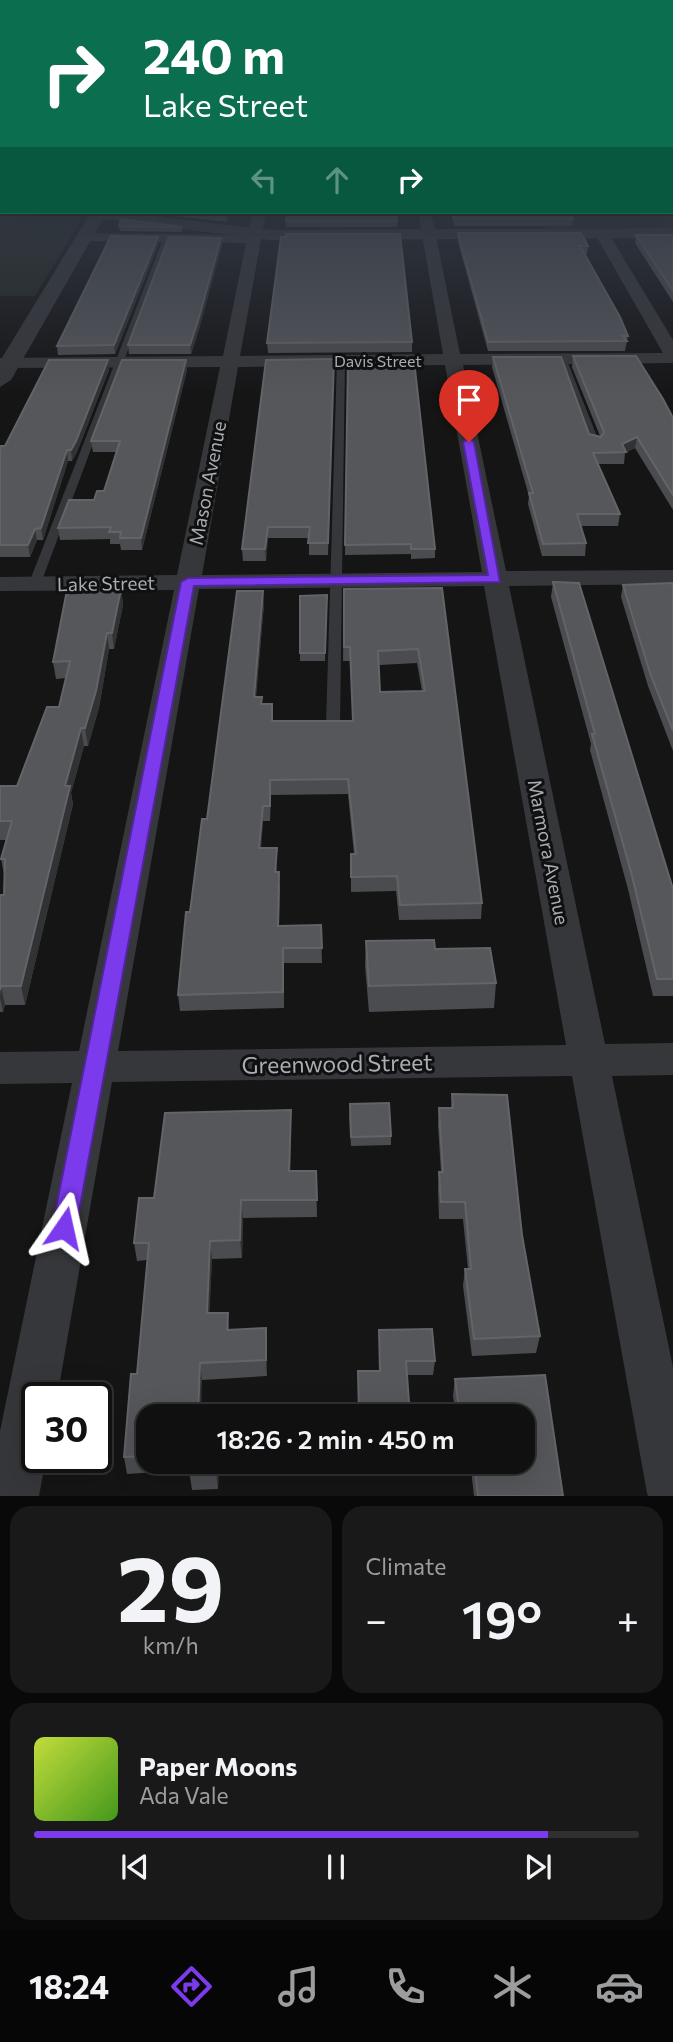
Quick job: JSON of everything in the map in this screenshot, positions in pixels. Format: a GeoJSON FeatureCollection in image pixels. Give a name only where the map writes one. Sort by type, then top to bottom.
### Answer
{"type":"FeatureCollection","features":[{"type":"Feature","properties":{"kind":"street"},"geometry":{"type":"LineString","coordinates":[[3,369],[72,256]]}},
{"type":"Feature","properties":{"kind":"street","name":"Mason Avenue"},"geometry":{"type":"LineString","coordinates":[[13,1496],[251,256]]}},
{"type":"Feature","properties":{"kind":"street","name":"Marmora Avenue"},"geometry":{"type":"LineString","coordinates":[[433,256],[673,1493]]}},
{"type":"Feature","properties":{"kind":"street"},"geometry":{"type":"LineString","coordinates":[[615,256],[673,356]]}},
{"type":"Feature","properties":{"kind":"street","name":"Davis Street"},"geometry":{"type":"LineString","coordinates":[[3,369],[118,362],[673,356]]}},
{"type":"Feature","properties":{"kind":"street","name":"Lake Street"},"geometry":{"type":"LineString","coordinates":[[0,584],[673,577]]}},
{"type":"Feature","properties":{"kind":"street","name":"Greenwood Street"},"geometry":{"type":"LineString","coordinates":[[0,1068],[673,1059]]}},
{"type":"Feature","properties":{"kind":"lane"},"geometry":{"type":"LineString","coordinates":[[35,583],[160,256]]}},
{"type":"Feature","properties":{"kind":"lane"},"geometry":{"type":"LineString","coordinates":[[562,358],[594,444]]}},
{"type":"Feature","properties":{"kind":"lane"},"geometry":{"type":"LineString","coordinates":[[333,724],[341,360]]}},
{"type":"Feature","properties":{"kind":"shaded area"},"geometry":{"type":"Polygon","coordinates":[[[0,256],[59,256],[35,296],[0,296],[0,256]]]}},
{"type":"Feature","properties":{"kind":"building"},"geometry":{"type":"Polygon","coordinates":[[[101,256],[150,256],[114,345],[57,346],[101,256]]]}},
{"type":"Feature","properties":{"kind":"building"},"geometry":{"type":"Polygon","coordinates":[[[162,256],[216,256],[190,345],[128,345],[162,256]]]}},
{"type":"Feature","properties":{"kind":"building"},"geometry":{"type":"Polygon","coordinates":[[[279,256],[402,256],[412,342],[267,343],[279,256]]]}},
{"type":"Feature","properties":{"kind":"building"},"geometry":{"type":"Polygon","coordinates":[[[464,256],[586,256],[628,336],[623,336],[627,341],[488,342],[464,256]]]}},
{"type":"Feature","properties":{"kind":"building"},"geometry":{"type":"Polygon","coordinates":[[[650,256],[673,256],[673,291],[650,256]]]}},
{"type":"Feature","properties":{"kind":"building"},"geometry":{"type":"Polygon","coordinates":[[[573,356],[636,356],[673,418],[673,495],[637,437],[622,444],[626,452],[593,453],[620,514],[577,514],[586,543],[543,544],[529,493],[533,493],[493,357],[561,357],[589,434],[601,437],[604,432],[573,356]]]}},
{"type":"Feature","properties":{"kind":"building"},"geometry":{"type":"Polygon","coordinates":[[[334,359],[328,543],[308,543],[310,527],[268,527],[265,549],[242,549],[266,360],[334,359]]]}},
{"type":"Feature","properties":{"kind":"building"},"geometry":{"type":"Polygon","coordinates":[[[49,360],[108,360],[76,441],[71,450],[67,450],[41,528],[35,529],[28,545],[0,545],[0,449],[5,446],[49,360]]]}},
{"type":"Feature","properties":{"kind":"building"},"geometry":{"type":"Polygon","coordinates":[[[122,360],[186,360],[141,538],[120,538],[121,532],[109,532],[111,527],[58,528],[69,500],[94,500],[97,491],[104,491],[120,441],[91,441],[122,360]]]}},
{"type":"Feature","properties":{"kind":"building"},"geometry":{"type":"Polygon","coordinates":[[[348,360],[414,360],[435,549],[411,549],[411,544],[345,545],[348,360]]]}},
{"type":"Feature","properties":{"kind":"building"},"geometry":{"type":"Polygon","coordinates":[[[553,582],[579,583],[673,889],[673,979],[657,979],[631,872],[592,734],[595,734],[553,582]]]}},
{"type":"Feature","properties":{"kind":"building"},"geometry":{"type":"Polygon","coordinates":[[[673,583],[673,731],[650,673],[623,585],[673,583]]]}},
{"type":"Feature","properties":{"kind":"building"},"geometry":{"type":"Polygon","coordinates":[[[442,588],[482,903],[400,905],[397,876],[351,877],[351,854],[356,854],[348,779],[270,780],[270,806],[263,806],[259,848],[277,848],[275,872],[279,872],[278,926],[321,925],[322,948],[283,948],[283,992],[178,995],[186,912],[190,912],[202,819],[207,819],[237,591],[263,591],[254,697],[262,697],[261,704],[272,704],[272,721],[353,721],[350,647],[344,647],[344,589],[442,588]],[[418,649],[378,651],[380,692],[425,691],[418,649]]]}},
{"type":"Feature","properties":{"kind":"building"},"geometry":{"type":"Polygon","coordinates":[[[121,589],[112,633],[107,633],[96,691],[85,728],[81,728],[65,786],[70,786],[21,986],[1,986],[0,990],[0,895],[4,895],[5,859],[1,859],[12,821],[0,821],[0,786],[17,786],[47,707],[59,707],[70,661],[53,662],[67,590],[121,589]]]}},
{"type":"Feature","properties":{"kind":"building"},"geometry":{"type":"Polygon","coordinates":[[[327,595],[325,653],[300,653],[300,596],[327,595]]]}},
{"type":"Feature","properties":{"kind":"building"},"geometry":{"type":"Polygon","coordinates":[[[434,940],[435,949],[490,948],[496,983],[369,986],[366,941],[434,940]]]}},
{"type":"Feature","properties":{"kind":"building"},"geometry":{"type":"Polygon","coordinates":[[[452,1094],[507,1095],[522,1235],[540,1336],[474,1339],[465,1269],[471,1269],[465,1202],[441,1202],[439,1172],[443,1172],[439,1108],[453,1108],[452,1094]]]}},
{"type":"Feature","properties":{"kind":"building"},"geometry":{"type":"Polygon","coordinates":[[[389,1103],[391,1136],[351,1137],[350,1104],[389,1103]]]}},
{"type":"Feature","properties":{"kind":"building"},"geometry":{"type":"Polygon","coordinates":[[[291,1110],[289,1171],[316,1171],[317,1200],[241,1200],[240,1240],[210,1241],[207,1313],[228,1313],[227,1330],[266,1328],[266,1360],[200,1363],[198,1404],[136,1404],[136,1457],[124,1457],[131,1374],[137,1374],[149,1243],[134,1243],[139,1198],[154,1198],[165,1113],[291,1110]]]}},
{"type":"Feature","properties":{"kind":"building"},"geometry":{"type":"Polygon","coordinates":[[[432,1329],[435,1361],[406,1361],[409,1404],[359,1404],[358,1371],[380,1371],[379,1330],[432,1329]]]}},
{"type":"Feature","properties":{"kind":"building"},"geometry":{"type":"Polygon","coordinates":[[[545,1375],[563,1496],[478,1496],[475,1474],[535,1474],[535,1404],[458,1404],[455,1379],[545,1375]]]}},
{"type":"Feature","properties":{"kind":"route"},"geometry":{"type":"LineString","coordinates":[[64,1228],[188,582],[495,579],[469,442]]}}]}
